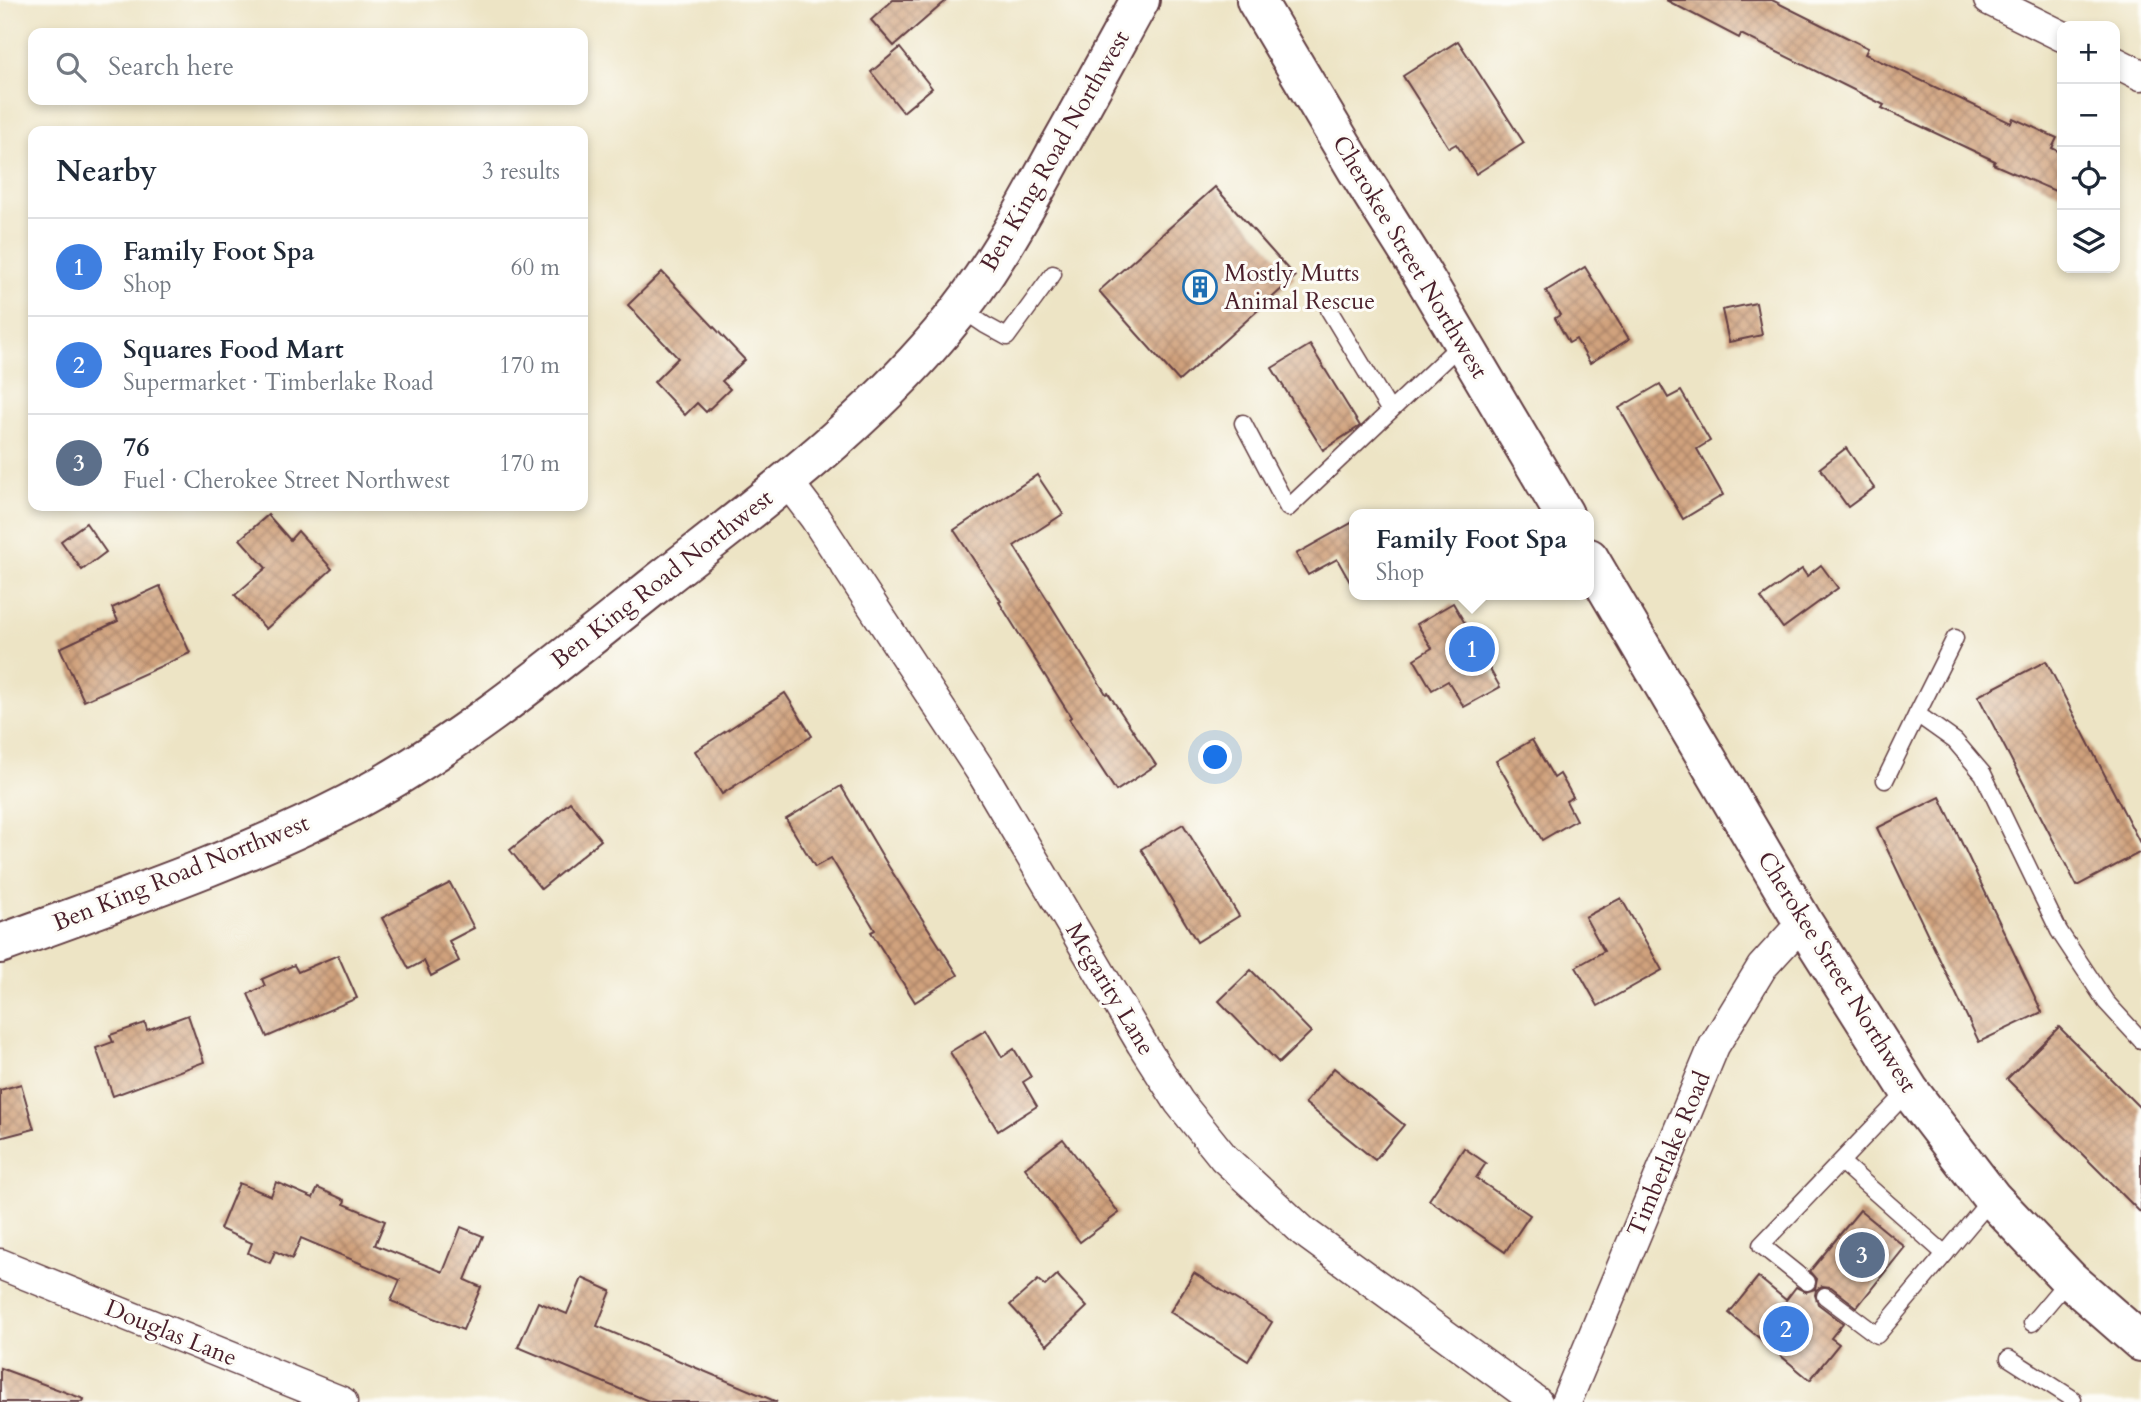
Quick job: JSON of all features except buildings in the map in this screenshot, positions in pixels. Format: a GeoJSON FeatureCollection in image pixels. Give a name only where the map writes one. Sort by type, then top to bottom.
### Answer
{"type":"FeatureCollection","features":[{"type":"Feature","properties":{"kind":"main road","name":"Ben King Road Northwest"},"geometry":{"type":"LineString","coordinates":[[0,944],[225,859],[312,821],[382,785],[460,735],[514,695],[788,481],[887,392],[961,308],[1013,232],[1140,0]]}},
{"type":"Feature","properties":{"kind":"main road","name":"Cherokee Street Northwest"},"geometry":{"type":"LineString","coordinates":[[1256,0],[1561,509]]}},
{"type":"Feature","properties":{"kind":"main road","name":"Cherokee Street Northwest"},"geometry":{"type":"LineString","coordinates":[[1594,567],[1802,922],[1909,1090],[1992,1199],[2069,1279],[2141,1342]]}},
{"type":"Feature","properties":{"kind":"street"},"geometry":{"type":"LineString","coordinates":[[1989,0],[2057,34]]}},
{"type":"Feature","properties":{"kind":"street"},"geometry":{"type":"LineString","coordinates":[[2120,64],[2141,75]]}},
{"type":"Feature","properties":{"kind":"street","name":"Mcgarity Lane"},"geometry":{"type":"LineString","coordinates":[[788,481],[984,776],[1179,1102],[1224,1158],[1304,1232],[1537,1402]]}},
{"type":"Feature","properties":{"kind":"street","name":"Timberlake Road"},"geometry":{"type":"LineString","coordinates":[[1566,1402],[1714,1046],[1762,967],[1802,922]]}},
{"type":"Feature","properties":{"kind":"street","name":"Douglas Lane"},"geometry":{"type":"LineString","coordinates":[[0,1264],[342,1402]]}},
{"type":"Feature","properties":{"kind":"lane"},"geometry":{"type":"LineString","coordinates":[[961,308],[1007,337],[1053,274]]}},
{"type":"Feature","properties":{"kind":"lane"},"geometry":{"type":"LineString","coordinates":[[1329,310],[1390,411]]}},
{"type":"Feature","properties":{"kind":"lane"},"geometry":{"type":"LineString","coordinates":[[1243,423],[1288,508],[1463,342]]}},
{"type":"Feature","properties":{"kind":"lane"},"geometry":{"type":"LineString","coordinates":[[1885,780],[1955,639]]}},
{"type":"Feature","properties":{"kind":"lane"},"geometry":{"type":"LineString","coordinates":[[1917,714],[1955,741],[1983,774],[2059,931],[2106,1002],[2141,1040]]}},
{"type":"Feature","properties":{"kind":"lane"},"geometry":{"type":"LineString","coordinates":[[1807,1282],[1761,1245],[1909,1090]]}},
{"type":"Feature","properties":{"kind":"lane"},"geometry":{"type":"LineString","coordinates":[[1841,1162],[1945,1254]]}},
{"type":"Feature","properties":{"kind":"lane"},"geometry":{"type":"LineString","coordinates":[[1825,1296],[1877,1335],[1992,1199]]}},
{"type":"Feature","properties":{"kind":"lane"},"geometry":{"type":"LineString","coordinates":[[2032,1324],[2069,1279]]}},
{"type":"Feature","properties":{"kind":"lane"},"geometry":{"type":"LineString","coordinates":[[2009,1358],[2073,1399]]}},
{"type":"Feature","properties":{"kind":"place","name":"Mostly Mutts Animal Rescue"},"geometry":{"type":"Point","coordinates":[1200,287]}},
{"type":"Feature","properties":{"kind":"place","name":"Family Foot Spa"},"geometry":{"type":"Point","coordinates":[1472,649]}},
{"type":"Feature","properties":{"kind":"place","name":"76"},"geometry":{"type":"Point","coordinates":[1862,1255]}},
{"type":"Feature","properties":{"kind":"place","name":"Squares Food Mart"},"geometry":{"type":"Point","coordinates":[1786,1329]}}]}
